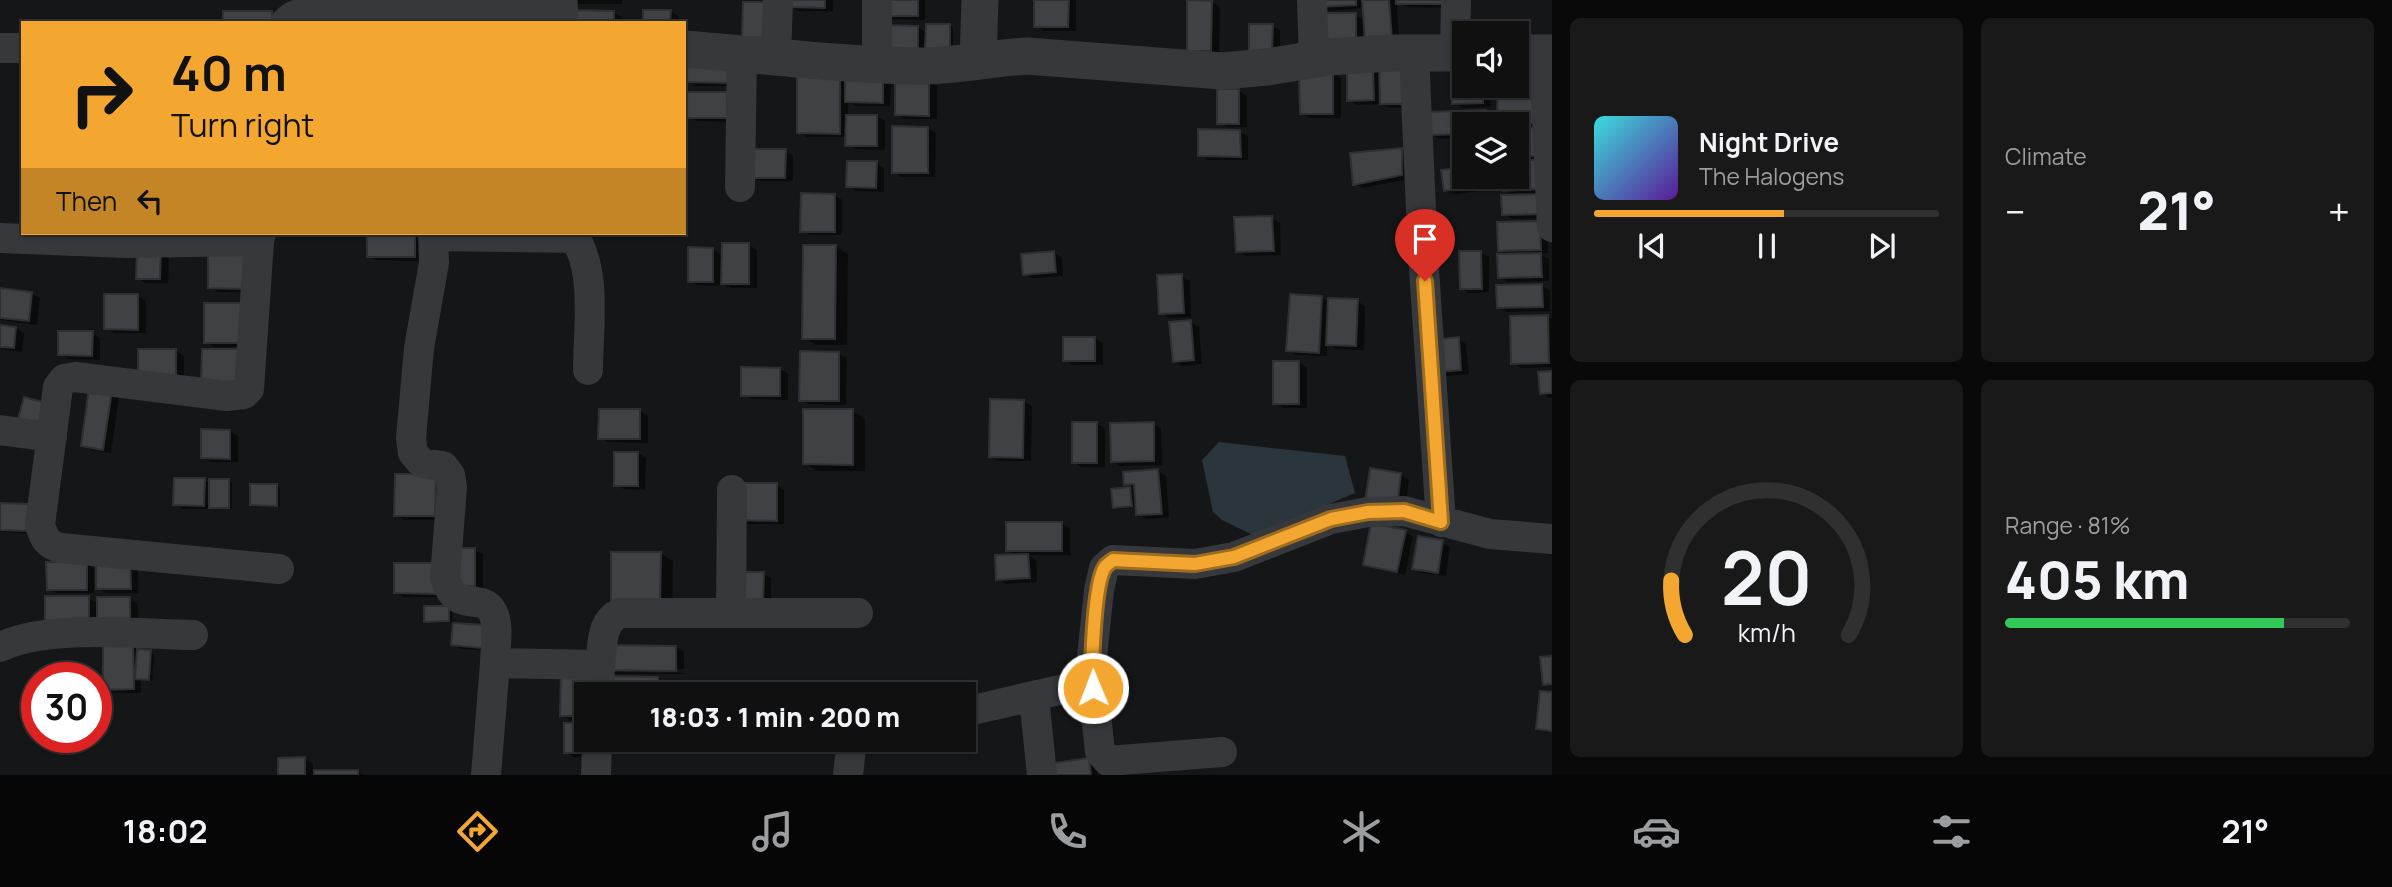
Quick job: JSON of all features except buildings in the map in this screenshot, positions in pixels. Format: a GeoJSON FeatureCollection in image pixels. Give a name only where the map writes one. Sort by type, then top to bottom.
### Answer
{"type":"FeatureCollection","features":[{"type":"Feature","properties":{"kind":"street"},"geometry":{"type":"LineString","coordinates":[[740,187],[759,55],[778,0]]}},
{"type":"Feature","properties":{"kind":"street"},"geometry":{"type":"LineString","coordinates":[[877,0],[877,64]]}},
{"type":"Feature","properties":{"kind":"street"},"geometry":{"type":"LineString","coordinates":[[978,61],[980,0]]}},
{"type":"Feature","properties":{"kind":"street"},"geometry":{"type":"LineString","coordinates":[[1312,0],[1314,59]]}},
{"type":"Feature","properties":{"kind":"street"},"geometry":{"type":"LineString","coordinates":[[1456,0],[1458,21]]}},
{"type":"Feature","properties":{"kind":"street"},"geometry":{"type":"LineString","coordinates":[[287,21],[299,13],[325,10],[503,9],[559,12]]}},
{"type":"Feature","properties":{"kind":"street"},"geometry":{"type":"LineString","coordinates":[[0,48],[21,48]]}},
{"type":"Feature","properties":{"kind":"street"},"geometry":{"type":"LineString","coordinates":[[686,49],[921,66],[1027,55],[1222,71],[1314,59],[1378,54],[1452,53]]}},
{"type":"Feature","properties":{"kind":"street"},"geometry":{"type":"LineString","coordinates":[[1414,53],[1423,254],[1441,522]]}},
{"type":"Feature","properties":{"kind":"street"},"geometry":{"type":"LineString","coordinates":[[1538,53],[1552,227]]}},
{"type":"Feature","properties":{"kind":"street"},"geometry":{"type":"LineString","coordinates":[[433,235],[434,263],[419,348],[411,438],[413,453],[422,463],[443,466],[450,475],[452,487],[445,578],[449,592],[457,599],[485,605],[492,611],[495,622],[495,663],[486,775]]}},
{"type":"Feature","properties":{"kind":"street"},"geometry":{"type":"LineString","coordinates":[[574,235],[584,253],[589,278],[588,370]]}},
{"type":"Feature","properties":{"kind":"street"},"geometry":{"type":"LineString","coordinates":[[0,238],[127,243],[260,237],[249,389],[244,394],[227,396],[75,377],[64,379],[58,387],[40,525],[43,538],[51,546],[279,569]]}},
{"type":"Feature","properties":{"kind":"street"},"geometry":{"type":"LineString","coordinates":[[0,430],[52,437]]}},
{"type":"Feature","properties":{"kind":"street"},"geometry":{"type":"LineString","coordinates":[[731,613],[732,490]]}},
{"type":"Feature","properties":{"kind":"street"},"geometry":{"type":"LineString","coordinates":[[1222,752],[1108,761],[1100,752],[1091,666],[1099,590],[1104,568],[1113,560],[1195,564],[1234,557],[1331,519],[1368,512],[1404,511],[1490,534],[1552,539]]}},
{"type":"Feature","properties":{"kind":"street"},"geometry":{"type":"LineString","coordinates":[[599,682],[605,627],[610,618],[620,613],[858,614]]}},
{"type":"Feature","properties":{"kind":"street"},"geometry":{"type":"LineString","coordinates":[[0,647],[37,637],[84,633],[193,635]]}},
{"type":"Feature","properties":{"kind":"street"},"geometry":{"type":"LineString","coordinates":[[495,663],[600,665]]}},
{"type":"Feature","properties":{"kind":"street"},"geometry":{"type":"LineString","coordinates":[[976,709],[1068,688],[1084,681],[1091,666]]}},
{"type":"Feature","properties":{"kind":"street"},"geometry":{"type":"LineString","coordinates":[[1034,697],[1042,775]]}},
{"type":"Feature","properties":{"kind":"street"},"geometry":{"type":"LineString","coordinates":[[596,775],[597,752]]}},
{"type":"Feature","properties":{"kind":"street"},"geometry":{"type":"LineString","coordinates":[[848,775],[851,752]]}},
{"type":"Feature","properties":{"kind":"shaded area"},"geometry":{"type":"Polygon","coordinates":[[[1219,442],[1345,456],[1355,493],[1255,536],[1222,520],[1213,512],[1202,460],[1219,442]]]}},
{"type":"Feature","properties":{"kind":"route"},"geometry":{"type":"LineString","coordinates":[[1093,688],[1091,666],[1099,590],[1104,568],[1113,560],[1195,564],[1234,557],[1331,519],[1368,512],[1404,511],[1441,522],[1425,281]]}}]}
